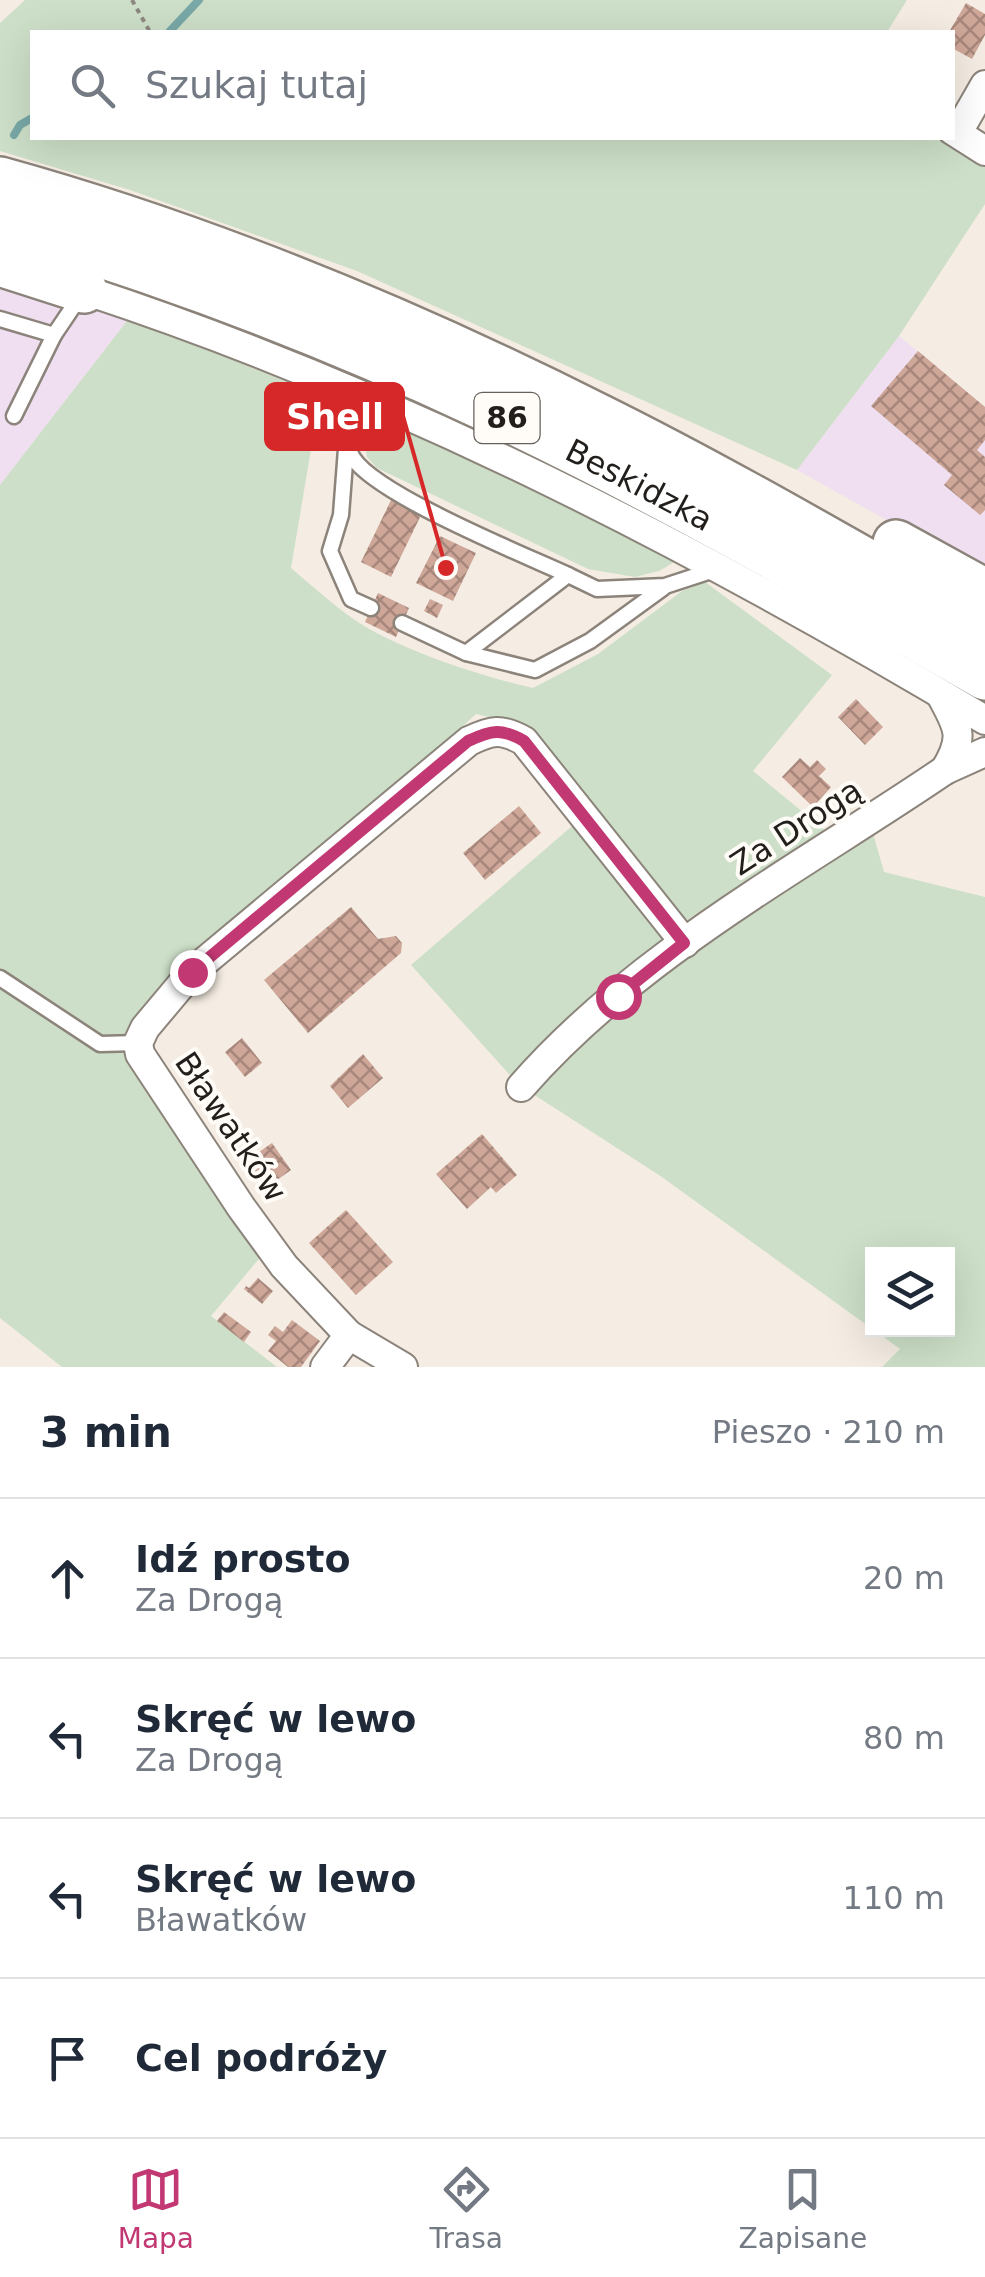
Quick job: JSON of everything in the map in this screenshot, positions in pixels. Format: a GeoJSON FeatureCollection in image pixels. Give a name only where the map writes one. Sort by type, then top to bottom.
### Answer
{"type":"FeatureCollection","features":[{"type":"Feature","properties":{"kind":"main road","name":"Beskidzka"},"geometry":{"type":"LineString","coordinates":[[0,180],[75,201],[258,266],[451,347],[600,417],[985,629]]}},
{"type":"Feature","properties":{"kind":"main road","name":"Beskidzka"},"geometry":{"type":"LineString","coordinates":[[0,223],[225,299],[481,406],[691,512],[985,677]]}},
{"type":"Feature","properties":{"kind":"main road"},"geometry":{"type":"LineString","coordinates":[[0,263],[84,290]]}},
{"type":"Feature","properties":{"kind":"main road"},"geometry":{"type":"LineString","coordinates":[[600,417],[843,514],[985,592]]}},
{"type":"Feature","properties":{"kind":"street"},"geometry":{"type":"LineString","coordinates":[[985,86],[956,131],[985,152]]}},
{"type":"Feature","properties":{"kind":"street"},"geometry":{"type":"LineString","coordinates":[[84,290],[205,332],[452,434],[589,500],[985,720]]}},
{"type":"Feature","properties":{"kind":"street"},"geometry":{"type":"LineString","coordinates":[[941,694],[959,728],[958,750],[945,770]]}},
{"type":"Feature","properties":{"kind":"street","name":"Bławatków"},"geometry":{"type":"LineString","coordinates":[[403,1367],[349,1335],[284,1266],[140,1054],[138,1043],[145,1028],[192,972],[468,741],[495,729],[524,741],[684,943]]}},
{"type":"Feature","properties":{"kind":"street","name":"Za Drogą"},"geometry":{"type":"LineString","coordinates":[[521,1087],[591,1019],[684,943],[945,770],[985,752]]}},
{"type":"Feature","properties":{"kind":"street"},"geometry":{"type":"LineString","coordinates":[[324,1367],[349,1335]]}},
{"type":"Feature","properties":{"kind":"lane"},"geometry":{"type":"LineString","coordinates":[[14,416],[54,335],[84,290]]}},
{"type":"Feature","properties":{"kind":"lane"},"geometry":{"type":"LineString","coordinates":[[0,320],[54,335]]}},
{"type":"Feature","properties":{"kind":"lane"},"geometry":{"type":"LineString","coordinates":[[321,379],[335,397],[346,444],[355,462],[384,487],[568,576],[597,589],[666,586],[716,569]]}},
{"type":"Feature","properties":{"kind":"lane"},"geometry":{"type":"LineString","coordinates":[[346,444],[341,516],[330,552],[351,600],[371,608]]}},
{"type":"Feature","properties":{"kind":"lane"},"geometry":{"type":"LineString","coordinates":[[466,653],[568,576]]}},
{"type":"Feature","properties":{"kind":"lane"},"geometry":{"type":"LineString","coordinates":[[402,623],[466,653],[534,670],[590,641],[666,586]]}},
{"type":"Feature","properties":{"kind":"lane"},"geometry":{"type":"LineString","coordinates":[[0,978],[100,1044],[138,1043]]}},
{"type":"Feature","properties":{"kind":"path"},"geometry":{"type":"LineString","coordinates":[[132,0],[149,30]]}},
{"type":"Feature","properties":{"kind":"shaded area"},"geometry":{"type":"Polygon","coordinates":[[[0,275],[130,317],[0,485],[0,275]]]}},
{"type":"Feature","properties":{"kind":"shaded area"},"geometry":{"type":"Polygon","coordinates":[[[899,336],[985,407],[985,575],[797,470],[899,336]]]}},
{"type":"Feature","properties":{"kind":"green space"},"geometry":{"type":"Polygon","coordinates":[[[25,0],[907,0],[888,30],[30,30],[30,140],[955,140],[955,112],[975,124],[985,144],[985,204],[899,336],[797,470],[357,271],[130,190],[0,151],[0,23],[25,0]]]}},
{"type":"Feature","properties":{"kind":"green space"},"geometry":{"type":"Polygon","coordinates":[[[130,317],[320,396],[291,568],[352,618],[391,640],[464,669],[533,688],[598,654],[682,591],[705,582],[832,675],[753,771],[827,832],[682,923],[520,724],[476,714],[135,1027],[263,1254],[211,1316],[277,1367],[62,1367],[0,1318],[0,485],[130,317]]]}},
{"type":"Feature","properties":{"kind":"green space"},"geometry":{"type":"Polygon","coordinates":[[[359,408],[510,477],[676,561],[659,571],[635,577],[588,569],[377,468],[367,457],[359,408]]]}},
{"type":"Feature","properties":{"kind":"green space"},"geometry":{"type":"Polygon","coordinates":[[[578,821],[674,945],[517,1083],[411,965],[578,821]]]}},
{"type":"Feature","properties":{"kind":"green space"},"geometry":{"type":"Polygon","coordinates":[[[871,826],[884,872],[985,897],[985,1367],[882,1367],[900,1349],[884,1337],[955,1337],[955,1247],[865,1247],[865,1324],[659,1175],[525,1089],[620,998],[871,826]]]}},
{"type":"Feature","properties":{"kind":"building"},"geometry":{"type":"Polygon","coordinates":[[[966,3],[985,14],[985,35],[972,59],[955,50],[955,30],[950,30],[966,3]]]}},
{"type":"Feature","properties":{"kind":"building"},"geometry":{"type":"Polygon","coordinates":[[[918,351],[985,407],[985,440],[977,450],[985,457],[985,510],[980,515],[944,485],[952,475],[871,406],[918,351]]]}},
{"type":"Feature","properties":{"kind":"building"},"geometry":{"type":"Polygon","coordinates":[[[392,498],[422,513],[391,577],[361,562],[392,498]]]}},
{"type":"Feature","properties":{"kind":"building"},"geometry":{"type":"Polygon","coordinates":[[[440,536],[476,553],[453,601],[416,583],[440,536]]]}},
{"type":"Feature","properties":{"kind":"building"},"geometry":{"type":"Polygon","coordinates":[[[378,593],[409,608],[396,637],[365,622],[378,593]]]}},
{"type":"Feature","properties":{"kind":"building"},"geometry":{"type":"Polygon","coordinates":[[[430,599],[443,605],[437,618],[424,611],[430,599]]]}},
{"type":"Feature","properties":{"kind":"building"},"geometry":{"type":"Polygon","coordinates":[[[856,699],[883,727],[865,745],[838,717],[856,699]]]}},
{"type":"Feature","properties":{"kind":"building"},"geometry":{"type":"Polygon","coordinates":[[[800,758],[810,767],[817,760],[826,769],[819,776],[831,787],[813,807],[782,777],[800,758]]]}},
{"type":"Feature","properties":{"kind":"building"},"geometry":{"type":"Polygon","coordinates":[[[519,806],[541,833],[485,880],[463,853],[519,806]]]}},
{"type":"Feature","properties":{"kind":"building"},"geometry":{"type":"Polygon","coordinates":[[[351,907],[378,939],[396,936],[402,943],[401,953],[308,1033],[264,980],[351,907]]]}},
{"type":"Feature","properties":{"kind":"building"},"geometry":{"type":"Polygon","coordinates":[[[242,1038],[262,1063],[245,1077],[225,1052],[242,1038]]]}},
{"type":"Feature","properties":{"kind":"building"},"geometry":{"type":"Polygon","coordinates":[[[363,1054],[383,1078],[348,1108],[330,1086],[363,1054]]]}},
{"type":"Feature","properties":{"kind":"building"},"geometry":{"type":"Polygon","coordinates":[[[482,1134],[517,1175],[496,1193],[491,1187],[467,1209],[436,1174],[482,1134]]]}},
{"type":"Feature","properties":{"kind":"building"},"geometry":{"type":"Polygon","coordinates":[[[272,1143],[291,1170],[263,1190],[248,1170],[257,1164],[252,1157],[272,1143]]]}},
{"type":"Feature","properties":{"kind":"building"},"geometry":{"type":"Polygon","coordinates":[[[346,1210],[393,1262],[356,1295],[309,1243],[346,1210]]]}},
{"type":"Feature","properties":{"kind":"building"},"geometry":{"type":"Polygon","coordinates":[[[258,1278],[273,1291],[262,1304],[244,1289],[258,1278]]]}},
{"type":"Feature","properties":{"kind":"building"},"geometry":{"type":"Polygon","coordinates":[[[224,1312],[251,1332],[244,1342],[217,1321],[224,1312]]]}},
{"type":"Feature","properties":{"kind":"building"},"geometry":{"type":"Polygon","coordinates":[[[292,1320],[320,1341],[301,1367],[288,1367],[268,1351],[276,1341],[268,1335],[275,1326],[283,1332],[292,1320]]]}},
{"type":"Feature","properties":{"kind":"waterway"},"geometry":{"type":"LineString","coordinates":[[171,30],[199,0]]}},
{"type":"Feature","properties":{"kind":"waterway"},"geometry":{"type":"LineString","coordinates":[[14,135],[30,119]]}},
{"type":"Feature","properties":{"kind":"place","name":"Shell"},"geometry":{"type":"Point","coordinates":[446,568]}},
{"type":"Feature","properties":{"kind":"route"},"geometry":{"type":"LineString","coordinates":[[192,972],[468,741],[495,729],[524,741],[684,943],[618,996]]}}]}
